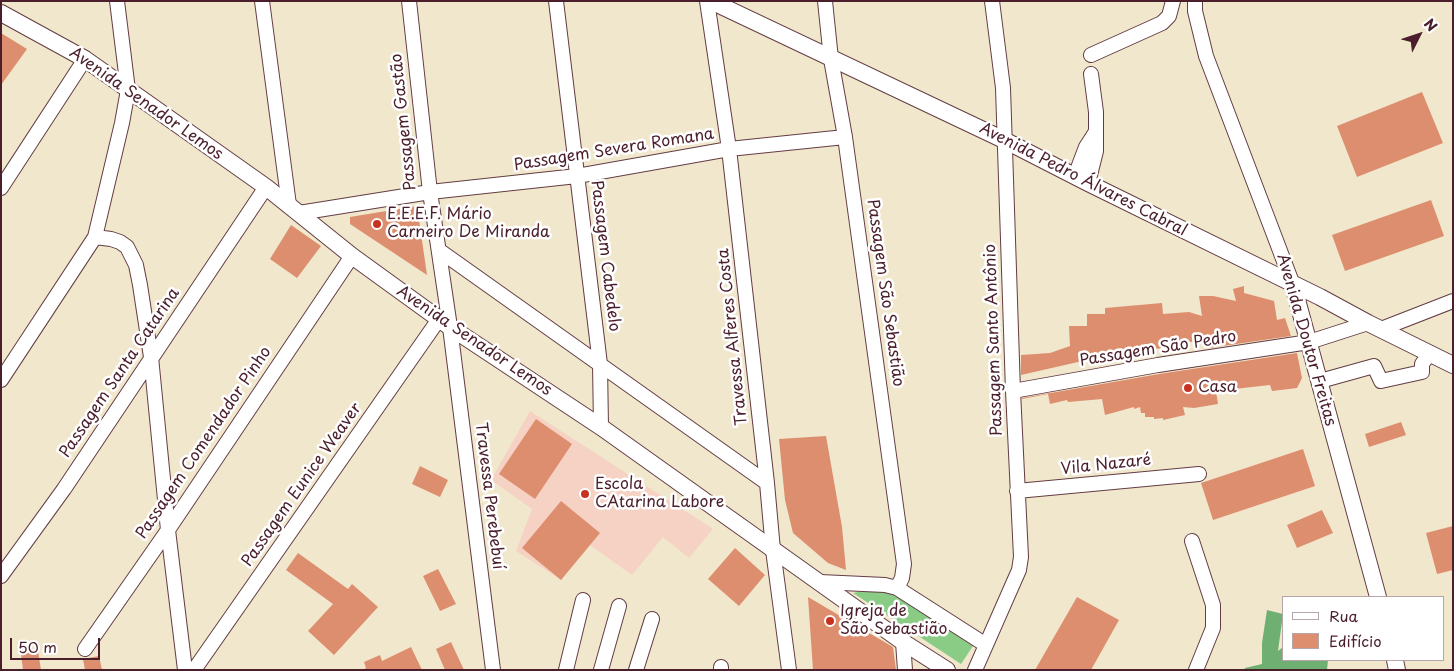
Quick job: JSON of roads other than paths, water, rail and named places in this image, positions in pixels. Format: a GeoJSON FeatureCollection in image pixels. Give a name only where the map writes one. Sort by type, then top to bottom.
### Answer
{"type":"FeatureCollection","features":[{"type":"Feature","properties":{"kind":"main road","name":"Avenida Pedro Álvares Cabral"},"geometry":{"type":"LineString","coordinates":[[709,1],[1004,140],[1081,180],[1320,297],[1453,366]]}},
{"type":"Feature","properties":{"kind":"main road","name":"Avenida Senador Lemos"},"geometry":{"type":"LineString","coordinates":[[1,13],[85,59],[266,188],[352,256],[445,323],[601,427],[903,642],[948,670]]}},
{"type":"Feature","properties":{"kind":"main road","name":"Avenida Doutor Freitas"},"geometry":{"type":"LineString","coordinates":[[1293,285],[1378,596]]}},
{"type":"Feature","properties":{"kind":"street"},"geometry":{"type":"LineString","coordinates":[[1,380],[95,237],[128,90],[117,1]]}},
{"type":"Feature","properties":{"kind":"street"},"geometry":{"type":"LineString","coordinates":[[262,1],[294,209]]}},
{"type":"Feature","properties":{"kind":"street","name":"Passagem Gastão"},"geometry":{"type":"LineString","coordinates":[[409,1],[430,192],[440,251],[445,323]]}},
{"type":"Feature","properties":{"kind":"street","name":"Passagem Cabedelo"},"geometry":{"type":"LineString","coordinates":[[556,1],[600,364],[601,427]]}},
{"type":"Feature","properties":{"kind":"street","name":"Travessa Alferes Costa"},"geometry":{"type":"LineString","coordinates":[[709,1],[729,149],[773,550],[789,670]]}},
{"type":"Feature","properties":{"kind":"street","name":"Passagem São Sebastião"},"geometry":{"type":"LineString","coordinates":[[825,1],[831,59],[845,137],[904,564],[902,578],[897,588]]}},
{"type":"Feature","properties":{"kind":"street","name":"Passagem Santo Antônio"},"geometry":{"type":"LineString","coordinates":[[975,670],[1019,570],[1021,557],[1013,391],[1003,88],[992,1]]}},
{"type":"Feature","properties":{"kind":"street"},"geometry":{"type":"LineString","coordinates":[[1091,55],[1162,23],[1169,16],[1173,1]]}},
{"type":"Feature","properties":{"kind":"street","name":"Avenida Doutor Freitas"},"geometry":{"type":"LineString","coordinates":[[1195,1],[1198,24],[1206,56],[1293,285]]}},
{"type":"Feature","properties":{"kind":"street"},"geometry":{"type":"LineString","coordinates":[[1,188],[85,59]]}},
{"type":"Feature","properties":{"kind":"street"},"geometry":{"type":"LineString","coordinates":[[1081,180],[1096,151],[1096,112],[1091,74]]}},
{"type":"Feature","properties":{"kind":"street","name":"Passagem Severa Romana"},"geometry":{"type":"LineString","coordinates":[[294,209],[577,176],[729,149],[845,137]]}},
{"type":"Feature","properties":{"kind":"street","name":"Passagem Santa Catarina"},"geometry":{"type":"LineString","coordinates":[[1,576],[64,489],[266,188]]}},
{"type":"Feature","properties":{"kind":"street"},"geometry":{"type":"LineString","coordinates":[[95,237],[120,242],[127,247],[136,266],[140,285],[151,357],[168,530],[185,670]]}},
{"type":"Feature","properties":{"kind":"street"},"geometry":{"type":"LineString","coordinates":[[440,251],[767,483]]}},
{"type":"Feature","properties":{"kind":"street","name":"Passagem Comendador Pinho"},"geometry":{"type":"LineString","coordinates":[[85,649],[168,530],[352,256]]}},
{"type":"Feature","properties":{"kind":"street"},"geometry":{"type":"LineString","coordinates":[[1374,326],[1453,301]]}},
{"type":"Feature","properties":{"kind":"street","name":"Passagem Eunice Weaver"},"geometry":{"type":"LineString","coordinates":[[194,670],[445,323]]}},
{"type":"Feature","properties":{"kind":"street","name":"Travessa Perebebuí"},"geometry":{"type":"LineString","coordinates":[[445,323],[493,670]]}},
{"type":"Feature","properties":{"kind":"street","name":"Passagem São Pedro"},"geometry":{"type":"LineString","coordinates":[[1013,391],[1309,342],[1374,326]]}},
{"type":"Feature","properties":{"kind":"street"},"geometry":{"type":"LineString","coordinates":[[1320,381],[1374,366],[1381,382],[1422,372],[1422,364],[1429,354]]}},
{"type":"Feature","properties":{"kind":"street","name":"Vila Nazaré"},"geometry":{"type":"LineString","coordinates":[[1017,491],[1199,474]]}},
{"type":"Feature","properties":{"kind":"street"},"geometry":{"type":"LineString","coordinates":[[1192,541],[1213,605],[1213,628],[1196,670]]}},
{"type":"Feature","properties":{"kind":"street"},"geometry":{"type":"LineString","coordinates":[[820,582],[885,585],[897,588],[986,645]]}},
{"type":"Feature","properties":{"kind":"street"},"geometry":{"type":"LineString","coordinates":[[566,670],[583,600]]}},
{"type":"Feature","properties":{"kind":"street"},"geometry":{"type":"LineString","coordinates":[[601,670],[619,606]]}},
{"type":"Feature","properties":{"kind":"street"},"geometry":{"type":"LineString","coordinates":[[636,670],[652,619]]}},
{"type":"Feature","properties":{"kind":"street"},"geometry":{"type":"LineString","coordinates":[[903,642],[905,670]]}},
{"type":"Feature","properties":{"kind":"place","name":"E.E.E.F. Mário Carneiro De Miranda"},"geometry":{"type":"Point","coordinates":[377,224]}},
{"type":"Feature","properties":{"kind":"place","name":"Casa"},"geometry":{"type":"Point","coordinates":[1188,388]}},
{"type":"Feature","properties":{"kind":"place","name":"Escola CAtarina Labore"},"geometry":{"type":"Point","coordinates":[585,494]}},
{"type":"Feature","properties":{"kind":"place","name":"Igreja de São Sebastião"},"geometry":{"type":"Point","coordinates":[830,621]}}]}
